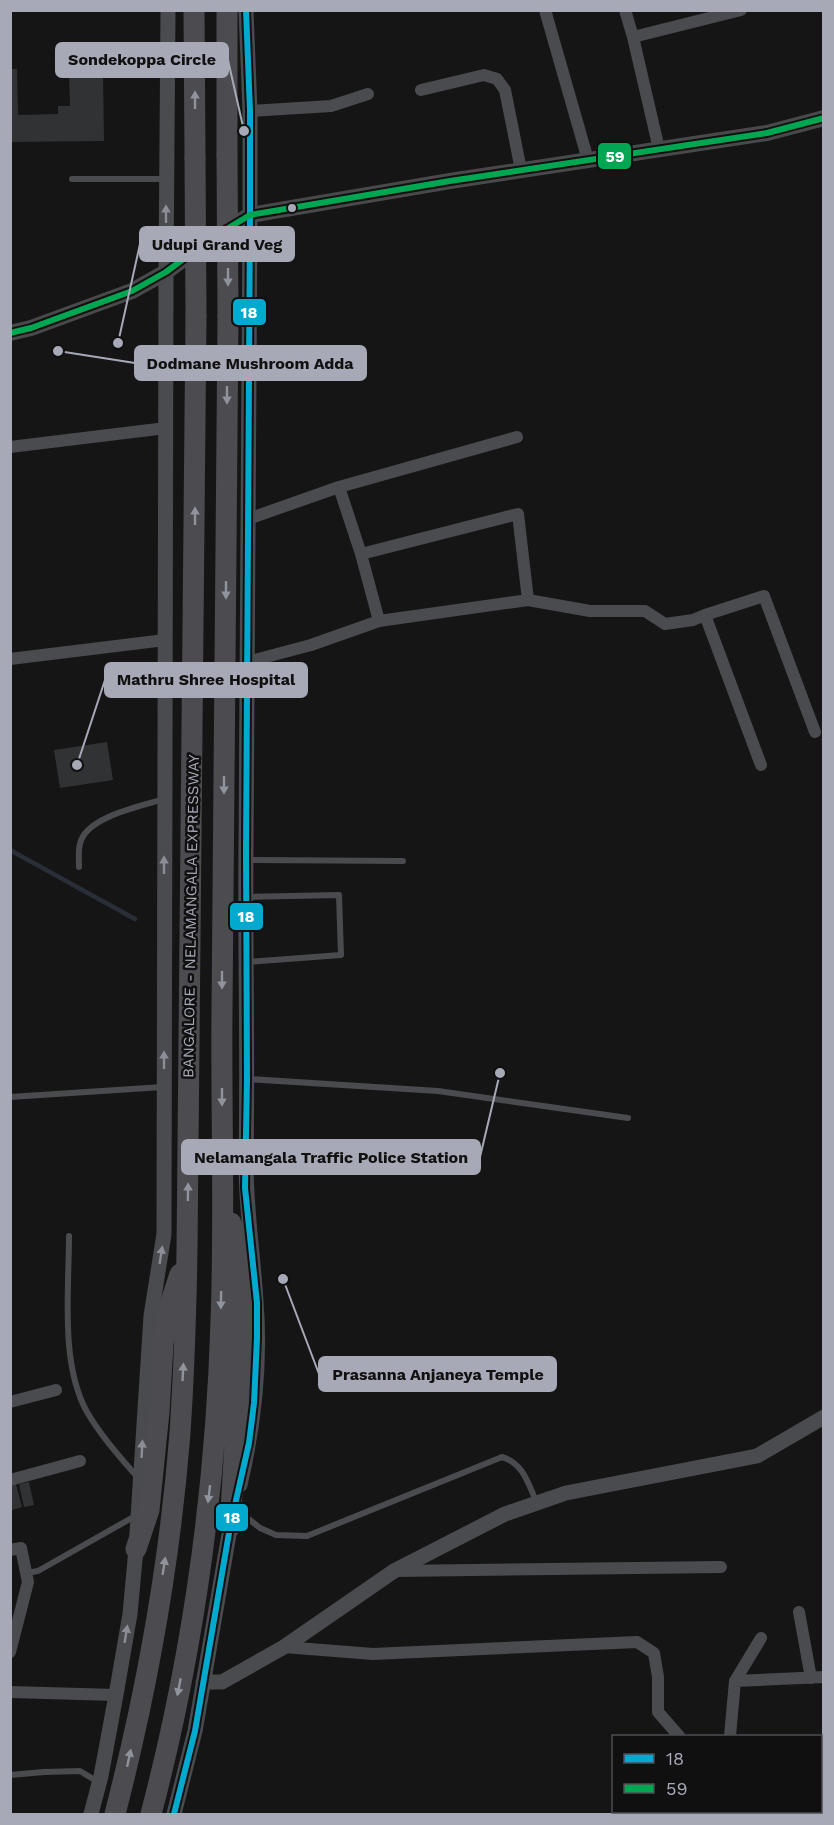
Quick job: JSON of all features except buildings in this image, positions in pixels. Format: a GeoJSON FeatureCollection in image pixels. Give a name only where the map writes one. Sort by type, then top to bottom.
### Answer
{"type":"FeatureCollection","features":[{"type":"Feature","properties":{"kind":"highway","name":"BANGALORE - NELAMANGALA EXPRESSWAY"},"geometry":{"type":"LineString","coordinates":[[115,1815],[128,1764],[152,1641],[169,1534],[180,1433],[186,1317],[196,315],[194,10]]}},
{"type":"Feature","properties":{"kind":"highway","name":"BANGALORE - NELAMANGALA EXPRESSWAY"},"geometry":{"type":"LineString","coordinates":[[151,1815],[185,1656],[210,1487],[221,1321],[228,316],[227,10]]}},
{"type":"Feature","properties":{"kind":"highway"},"geometry":{"type":"LineString","coordinates":[[223,1178],[238,1262],[242,1305],[232,1517]]}},
{"type":"Feature","properties":{"kind":"highway"},"geometry":{"type":"LineString","coordinates":[[136,1549],[148,1510],[168,1311],[187,1250]]}},
{"type":"Feature","properties":{"kind":"main road"},"geometry":{"type":"LineString","coordinates":[[10,333],[31,328],[132,291],[166,272],[210,239],[250,215],[521,170],[766,133],[824,118]]}},
{"type":"Feature","properties":{"kind":"street"},"geometry":{"type":"LineString","coordinates":[[91,1815],[117,1695],[130,1614],[151,1316],[164,1234],[168,10]]}},
{"type":"Feature","properties":{"kind":"street"},"geometry":{"type":"LineString","coordinates":[[174,1815],[195,1731],[232,1517],[249,1443],[255,1403],[256,1303],[245,1188],[250,215],[250,111],[246,10]]}},
{"type":"Feature","properties":{"kind":"street"},"geometry":{"type":"LineString","coordinates":[[545,10],[588,160]]}},
{"type":"Feature","properties":{"kind":"street"},"geometry":{"type":"LineString","coordinates":[[625,10],[659,149]]}},
{"type":"Feature","properties":{"kind":"street"},"geometry":{"type":"LineString","coordinates":[[633,37],[741,10]]}},
{"type":"Feature","properties":{"kind":"street"},"geometry":{"type":"LineString","coordinates":[[421,90],[484,75],[497,79],[505,90],[521,170]]}},
{"type":"Feature","properties":{"kind":"street"},"geometry":{"type":"LineString","coordinates":[[250,111],[331,105],[368,94]]}},
{"type":"Feature","properties":{"kind":"street"},"geometry":{"type":"LineString","coordinates":[[10,447],[166,428]]}},
{"type":"Feature","properties":{"kind":"street"},"geometry":{"type":"LineString","coordinates":[[248,519],[339,487],[517,437]]}},
{"type":"Feature","properties":{"kind":"street"},"geometry":{"type":"LineString","coordinates":[[339,487],[361,554],[379,621]]}},
{"type":"Feature","properties":{"kind":"street"},"geometry":{"type":"LineString","coordinates":[[361,554],[518,514],[528,600]]}},
{"type":"Feature","properties":{"kind":"street"},"geometry":{"type":"LineString","coordinates":[[247,662],[311,645],[379,621],[528,600],[590,611],[645,612],[665,624],[693,620],[764,596],[815,732]]}},
{"type":"Feature","properties":{"kind":"street"},"geometry":{"type":"LineString","coordinates":[[705,615],[761,765]]}},
{"type":"Feature","properties":{"kind":"street"},"geometry":{"type":"LineString","coordinates":[[10,659],[165,640]]}},
{"type":"Feature","properties":{"kind":"street"},"geometry":{"type":"LineString","coordinates":[[10,1402],[56,1390]]}},
{"type":"Feature","properties":{"kind":"street"},"geometry":{"type":"LineString","coordinates":[[203,1682],[222,1682],[284,1647],[394,1571],[505,1514],[566,1493],[757,1456],[824,1417]]}},
{"type":"Feature","properties":{"kind":"street"},"geometry":{"type":"LineString","coordinates":[[10,1480],[80,1461]]}},
{"type":"Feature","properties":{"kind":"street"},"geometry":{"type":"LineString","coordinates":[[10,1550],[21,1548],[28,1582],[10,1652]]}},
{"type":"Feature","properties":{"kind":"street"},"geometry":{"type":"LineString","coordinates":[[394,1571],[722,1567]]}},
{"type":"Feature","properties":{"kind":"street"},"geometry":{"type":"LineString","coordinates":[[735,1681],[817,1678],[799,1612]]}},
{"type":"Feature","properties":{"kind":"street"},"geometry":{"type":"LineString","coordinates":[[730,1735],[735,1681],[761,1638]]}},
{"type":"Feature","properties":{"kind":"street"},"geometry":{"type":"LineString","coordinates":[[284,1647],[373,1654],[637,1642],[654,1653],[658,1677],[658,1712],[677,1735]]}},
{"type":"Feature","properties":{"kind":"street"},"geometry":{"type":"LineString","coordinates":[[10,1692],[117,1695]]}},
{"type":"Feature","properties":{"kind":"lane"},"geometry":{"type":"LineString","coordinates":[[72,178],[166,179]]}},
{"type":"Feature","properties":{"kind":"lane"},"geometry":{"type":"LineString","coordinates":[[79,867],[80,842],[87,829],[103,819],[164,799]]}},
{"type":"Feature","properties":{"kind":"lane"},"geometry":{"type":"LineString","coordinates":[[246,860],[403,861]]}},
{"type":"Feature","properties":{"kind":"lane"},"geometry":{"type":"LineString","coordinates":[[246,897],[339,894],[341,955],[247,962]]}},
{"type":"Feature","properties":{"kind":"lane"},"geometry":{"type":"LineString","coordinates":[[247,1079],[438,1091],[628,1118]]}},
{"type":"Feature","properties":{"kind":"lane"},"geometry":{"type":"LineString","coordinates":[[10,1097],[164,1087]]}},
{"type":"Feature","properties":{"kind":"lane"},"geometry":{"type":"LineString","coordinates":[[69,1236],[68,1344],[71,1371],[87,1411],[140,1480]]}},
{"type":"Feature","properties":{"kind":"lane"},"geometry":{"type":"LineString","coordinates":[[232,1517],[276,1535],[307,1536],[502,1457],[512,1460],[522,1471],[537,1503]]}},
{"type":"Feature","properties":{"kind":"lane"},"geometry":{"type":"LineString","coordinates":[[26,1573],[38,1571],[138,1514]]}},
{"type":"Feature","properties":{"kind":"lane"},"geometry":{"type":"LineString","coordinates":[[10,1775],[80,1771],[99,1782]]}},
{"type":"Feature","properties":{"kind":"waterway"},"geometry":{"type":"LineString","coordinates":[[10,850],[135,919]]}},
{"type":"Feature","properties":{"kind":"transit line","name":"18"},"geometry":{"type":"LineString","coordinates":[[174,1814],[195,1731],[230,1527],[249,1443],[254,1403],[257,1338],[257,1303],[245,1188],[250,215],[250,111],[246,10]]}},
{"type":"Feature","properties":{"kind":"transit line","name":"59"},"geometry":{"type":"LineString","coordinates":[[10,333],[31,328],[132,291],[166,272],[210,239],[250,215],[450,181],[767,133],[824,118]]}},
{"type":"Feature","properties":{"kind":"place","name":"Sondekoppa Circle"},"geometry":{"type":"Point","coordinates":[244,131]}},
{"type":"Feature","properties":{"kind":"place","name":"Udupi Grand Veg"},"geometry":{"type":"Point","coordinates":[118,343]}},
{"type":"Feature","properties":{"kind":"place","name":"Dodmane Mushroom Adda"},"geometry":{"type":"Point","coordinates":[58,351]}},
{"type":"Feature","properties":{"kind":"place","name":"Mathru Shree Hospital"},"geometry":{"type":"Point","coordinates":[77,765]}},
{"type":"Feature","properties":{"kind":"place","name":"Nelamangala Traffic Police Station"},"geometry":{"type":"Point","coordinates":[500,1073]}},
{"type":"Feature","properties":{"kind":"place","name":"Prasanna Anjaneya Temple"},"geometry":{"type":"Point","coordinates":[283,1279]}}]}
